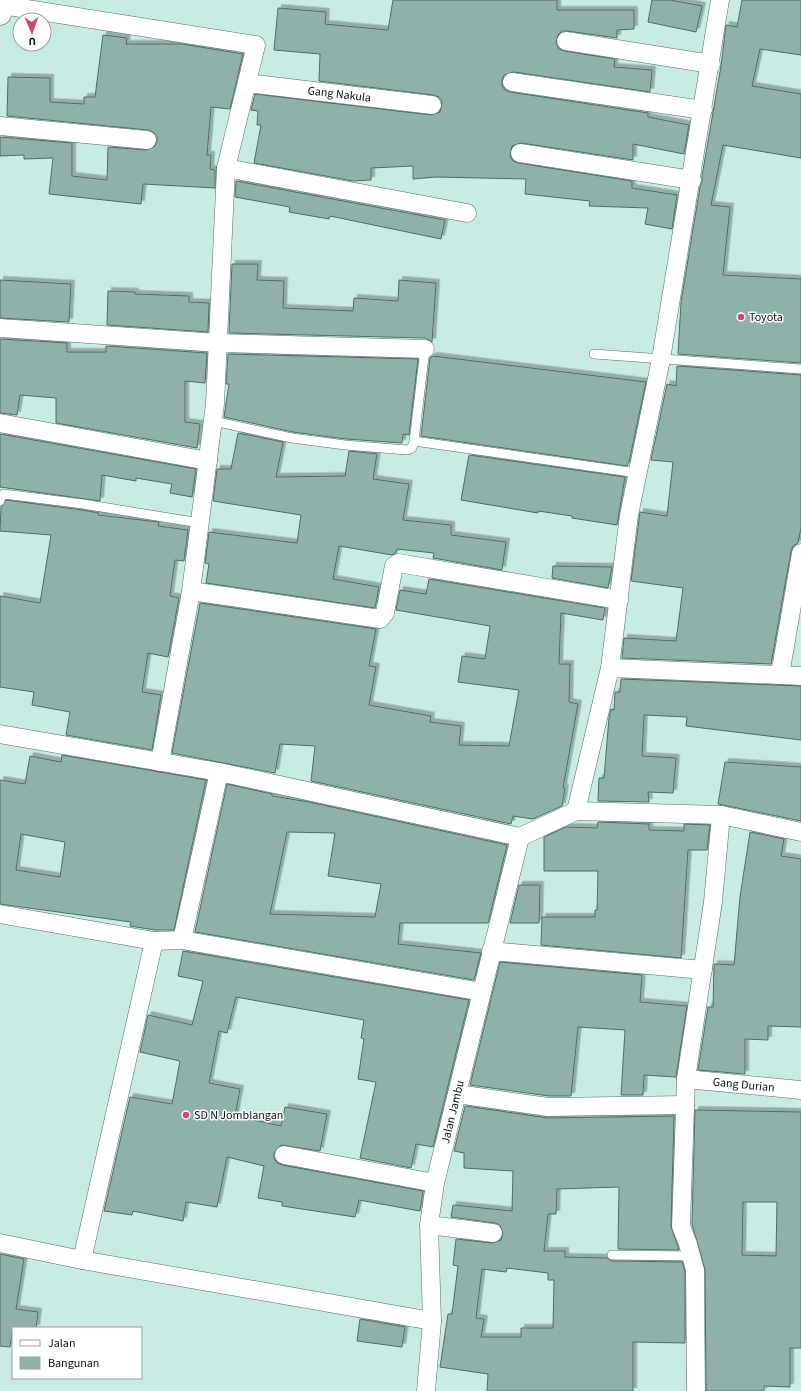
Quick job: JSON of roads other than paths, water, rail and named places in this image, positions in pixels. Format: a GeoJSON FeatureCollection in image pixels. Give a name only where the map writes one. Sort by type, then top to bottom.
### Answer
{"type":"FeatureCollection","features":[{"type":"Feature","properties":{"kind":"street"},"geometry":{"type":"LineString","coordinates":[[576,811],[610,668],[629,515],[661,359],[692,180],[720,0]]}},
{"type":"Feature","properties":{"kind":"street"},"geometry":{"type":"LineString","coordinates":[[2,6],[256,45],[226,168],[219,343],[213,421],[190,591],[160,762]]}},
{"type":"Feature","properties":{"kind":"street"},"geometry":{"type":"LineString","coordinates":[[566,41],[711,64]]}},
{"type":"Feature","properties":{"kind":"street"},"geometry":{"type":"LineString","coordinates":[[512,82],[703,110]]}},
{"type":"Feature","properties":{"kind":"street","name":"Gang Nakula"},"geometry":{"type":"LineString","coordinates":[[247,83],[432,105]]}},
{"type":"Feature","properties":{"kind":"street"},"geometry":{"type":"LineString","coordinates":[[0,126],[148,140]]}},
{"type":"Feature","properties":{"kind":"street"},"geometry":{"type":"LineString","coordinates":[[520,153],[692,180]]}},
{"type":"Feature","properties":{"kind":"street"},"geometry":{"type":"LineString","coordinates":[[226,168],[467,213]]}},
{"type":"Feature","properties":{"kind":"street"},"geometry":{"type":"LineString","coordinates":[[0,328],[219,343],[425,349]]}},
{"type":"Feature","properties":{"kind":"street"},"geometry":{"type":"LineString","coordinates":[[0,422],[208,461]]}},
{"type":"Feature","properties":{"kind":"street"},"geometry":{"type":"LineString","coordinates":[[780,675],[801,553]]}},
{"type":"Feature","properties":{"kind":"street"},"geometry":{"type":"LineString","coordinates":[[190,591],[380,619],[386,613],[392,571],[394,566],[398,563],[619,600]]}},
{"type":"Feature","properties":{"kind":"street"},"geometry":{"type":"LineString","coordinates":[[610,668],[801,676]]}},
{"type":"Feature","properties":{"kind":"street"},"geometry":{"type":"LineString","coordinates":[[0,734],[219,772],[520,838],[576,811],[721,815],[801,832]]}},
{"type":"Feature","properties":{"kind":"street"},"geometry":{"type":"LineString","coordinates":[[182,940],[219,772]]}},
{"type":"Feature","properties":{"kind":"street"},"geometry":{"type":"LineString","coordinates":[[696,1391],[695,1270],[692,1256],[681,1226],[686,1079],[713,902],[721,815]]}},
{"type":"Feature","properties":{"kind":"street","name":"Jalan Jambu"},"geometry":{"type":"LineString","coordinates":[[426,1391],[432,1321],[429,1225],[435,1183],[520,838]]}},
{"type":"Feature","properties":{"kind":"street"},"geometry":{"type":"LineString","coordinates":[[0,914],[154,941],[182,940],[482,992]]}},
{"type":"Feature","properties":{"kind":"street"},"geometry":{"type":"LineString","coordinates":[[82,1260],[154,941]]}},
{"type":"Feature","properties":{"kind":"street"},"geometry":{"type":"LineString","coordinates":[[491,951],[703,970]]}},
{"type":"Feature","properties":{"kind":"street","name":"Gang Durian"},"geometry":{"type":"LineString","coordinates":[[686,1079],[801,1090]]}},
{"type":"Feature","properties":{"kind":"street"},"geometry":{"type":"LineString","coordinates":[[457,1094],[548,1107],[685,1104]]}},
{"type":"Feature","properties":{"kind":"street"},"geometry":{"type":"LineString","coordinates":[[284,1155],[435,1183]]}},
{"type":"Feature","properties":{"kind":"street"},"geometry":{"type":"LineString","coordinates":[[429,1225],[494,1233]]}},
{"type":"Feature","properties":{"kind":"street"},"geometry":{"type":"LineString","coordinates":[[0,1243],[82,1260],[432,1321]]}},
{"type":"Feature","properties":{"kind":"lane"},"geometry":{"type":"LineString","coordinates":[[213,421],[292,438],[344,445],[408,450],[412,448],[414,441],[425,349]]}},
{"type":"Feature","properties":{"kind":"lane"},"geometry":{"type":"LineString","coordinates":[[594,354],[801,369]]}},
{"type":"Feature","properties":{"kind":"lane"},"geometry":{"type":"LineString","coordinates":[[414,441],[637,473]]}},
{"type":"Feature","properties":{"kind":"lane"},"geometry":{"type":"LineString","coordinates":[[0,501],[2,495],[4,494],[83,504],[200,523]]}},
{"type":"Feature","properties":{"kind":"lane"},"geometry":{"type":"LineString","coordinates":[[612,1255],[692,1256]]}},
{"type":"Feature","properties":{"kind":"place","name":"Toyota"},"geometry":{"type":"Point","coordinates":[741,317]}},
{"type":"Feature","properties":{"kind":"place","name":"SD N Jomblangan"},"geometry":{"type":"Point","coordinates":[186,1115]}}]}
